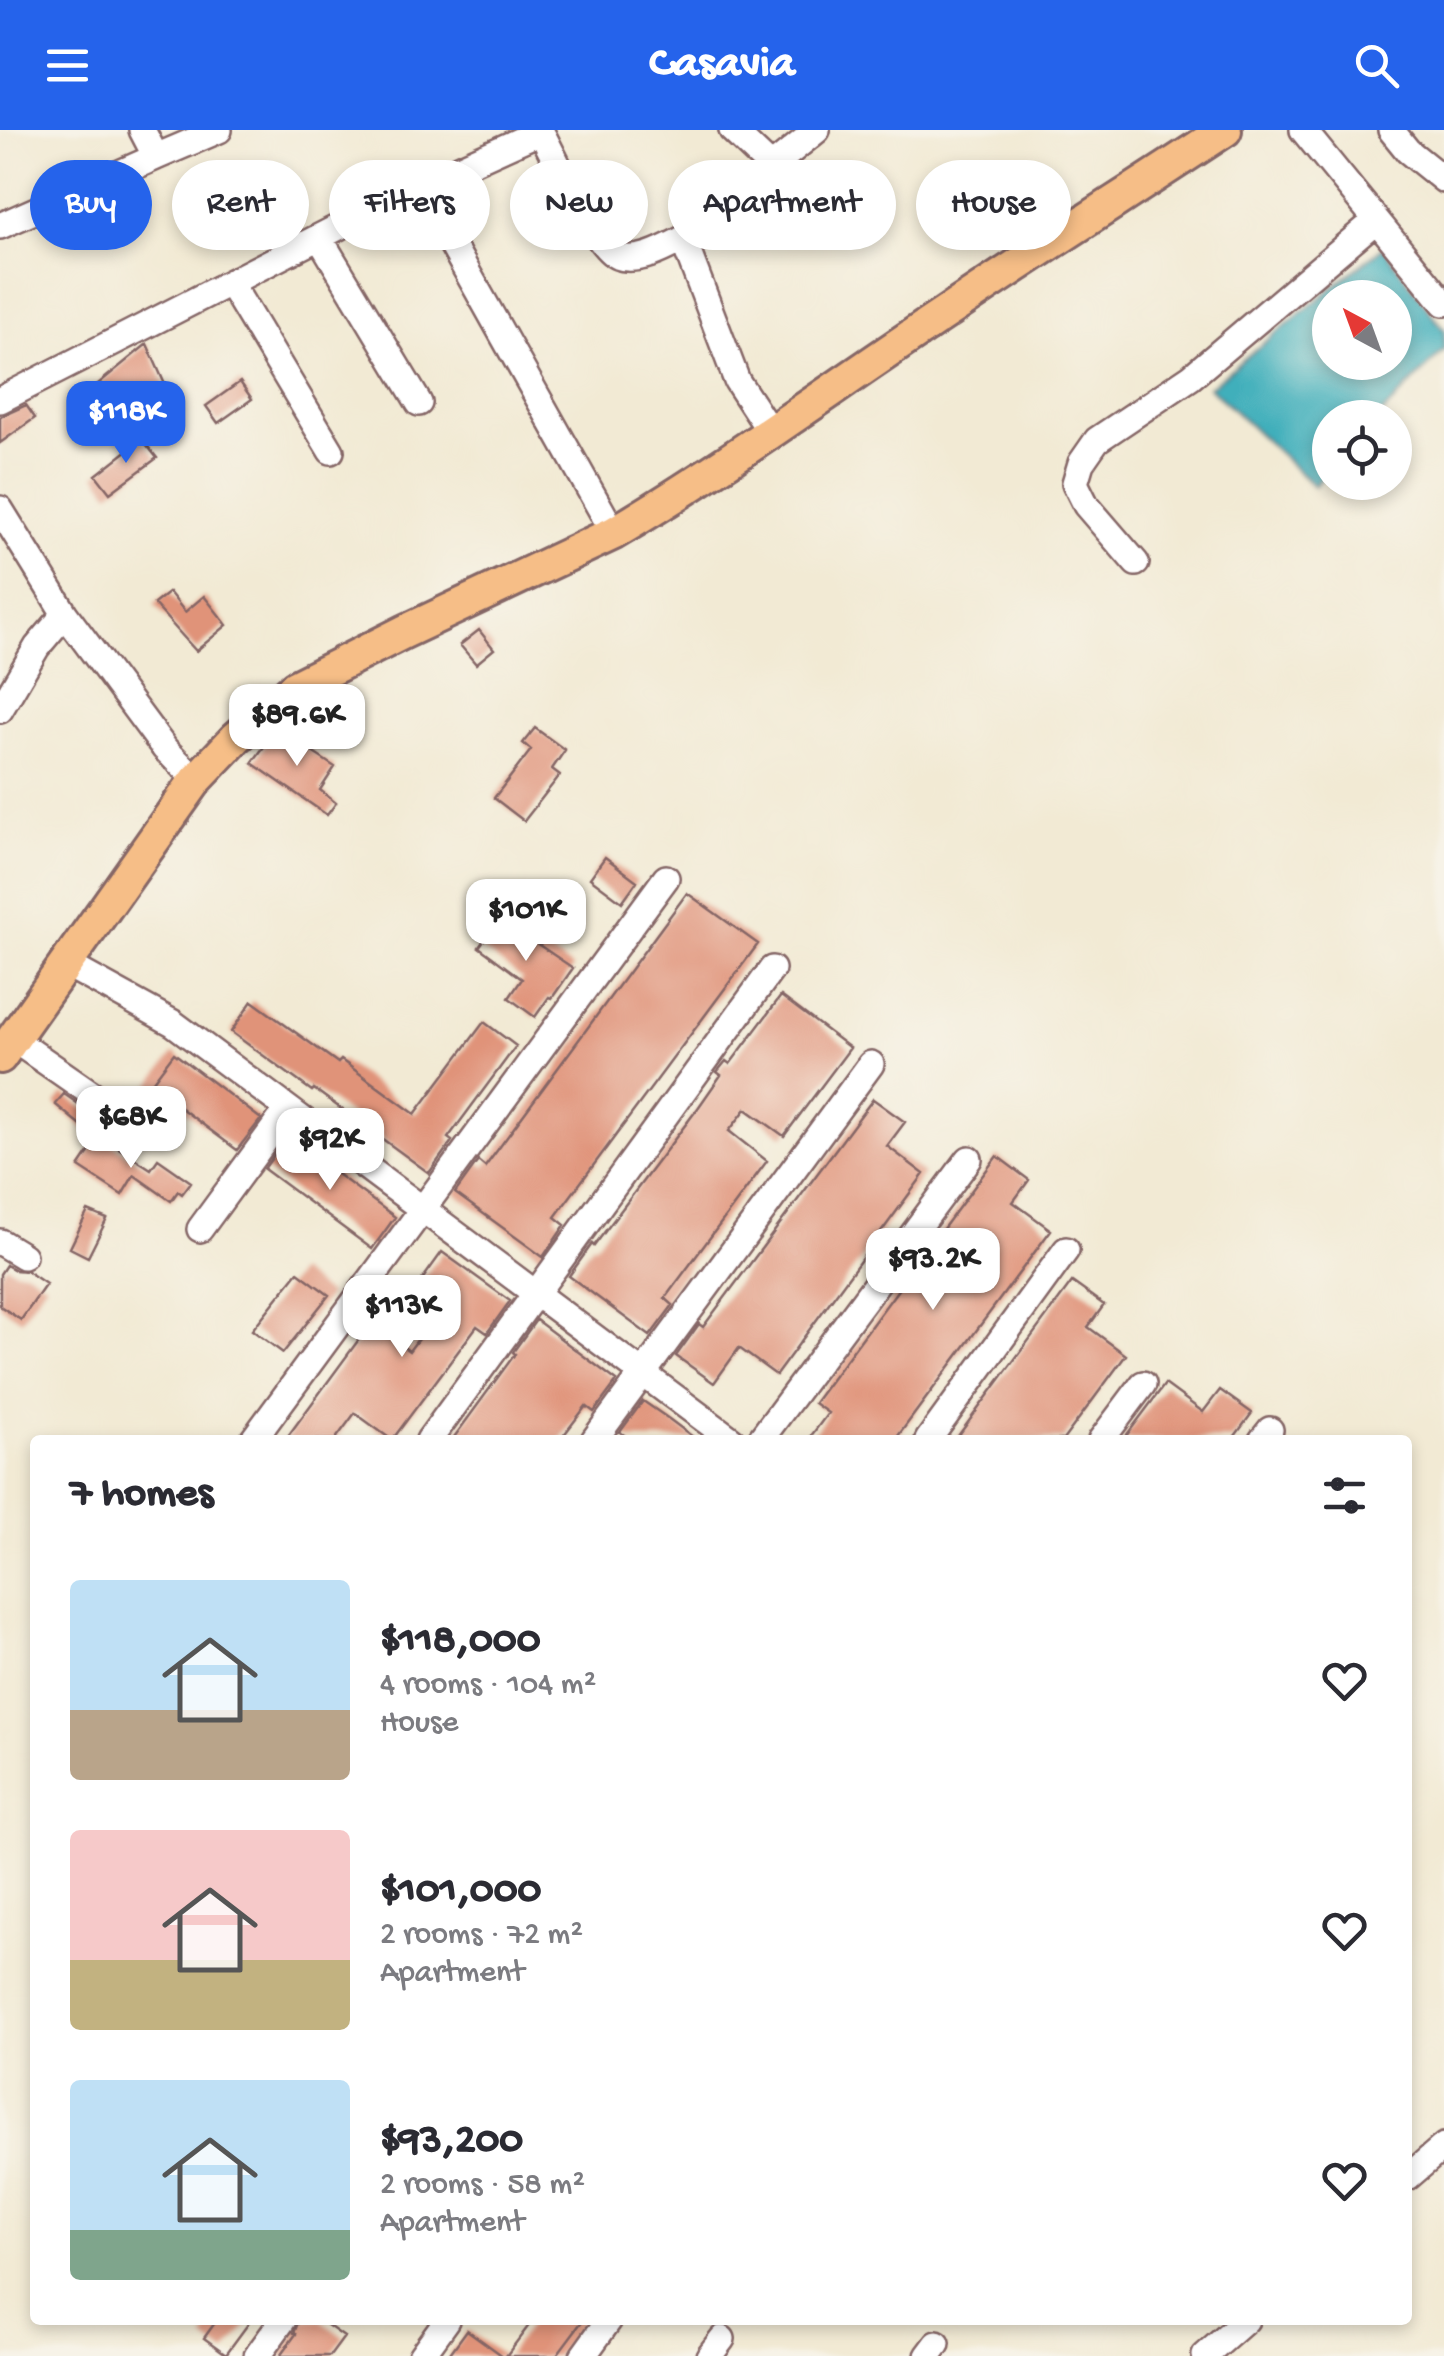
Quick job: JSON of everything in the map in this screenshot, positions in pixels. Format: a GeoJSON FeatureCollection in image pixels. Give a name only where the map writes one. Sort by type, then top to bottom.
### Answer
{"type":"FeatureCollection","features":[{"type":"Feature","properties":{"kind":"main road"},"geometry":{"type":"LineString","coordinates":[[6,1048],[196,780],[236,738],[295,688],[614,533],[771,433],[1224,130]]}},
{"type":"Feature","properties":{"kind":"street"},"geometry":{"type":"LineString","coordinates":[[142,130],[156,156]]}},
{"type":"Feature","properties":{"kind":"street"},"geometry":{"type":"LineString","coordinates":[[0,226],[219,130]]}},
{"type":"Feature","properties":{"kind":"street"},"geometry":{"type":"LineString","coordinates":[[476,160],[541,130],[588,223],[608,250],[618,257],[651,256],[668,247]]}},
{"type":"Feature","properties":{"kind":"street"},"geometry":{"type":"LineString","coordinates":[[732,130],[764,160]]}},
{"type":"Feature","properties":{"kind":"street"},"geometry":{"type":"LineString","coordinates":[[780,160],[817,130]]}},
{"type":"Feature","properties":{"kind":"street"},"geometry":{"type":"LineString","coordinates":[[1303,130],[1444,303]]}},
{"type":"Feature","properties":{"kind":"street"},"geometry":{"type":"LineString","coordinates":[[1390,130],[1444,180]]}},
{"type":"Feature","properties":{"kind":"street"},"geometry":{"type":"LineString","coordinates":[[1136,564],[1086,505],[1075,484],[1096,440],[1190,377],[1375,221]]}},
{"type":"Feature","properties":{"kind":"street"},"geometry":{"type":"LineString","coordinates":[[0,400],[329,232]]}},
{"type":"Feature","properties":{"kind":"street"},"geometry":{"type":"LineString","coordinates":[[318,238],[419,403]]}},
{"type":"Feature","properties":{"kind":"street"},"geometry":{"type":"LineString","coordinates":[[456,250],[614,533]]}},
{"type":"Feature","properties":{"kind":"street"},"geometry":{"type":"LineString","coordinates":[[688,250],[737,381],[771,433]]}},
{"type":"Feature","properties":{"kind":"street"},"geometry":{"type":"LineString","coordinates":[[230,283],[331,451]]}},
{"type":"Feature","properties":{"kind":"street"},"geometry":{"type":"LineString","coordinates":[[0,509],[66,614],[165,748],[196,780]]}},
{"type":"Feature","properties":{"kind":"street"},"geometry":{"type":"LineString","coordinates":[[0,710],[38,647],[66,614]]}},
{"type":"Feature","properties":{"kind":"street"},"geometry":{"type":"LineString","coordinates":[[257,1435],[666,878]]}},
{"type":"Feature","properties":{"kind":"street"},"geometry":{"type":"LineString","coordinates":[[66,964],[173,1023],[725,1435]]}},
{"type":"Feature","properties":{"kind":"street"},"geometry":{"type":"LineString","coordinates":[[433,1435],[772,969]]}},
{"type":"Feature","properties":{"kind":"street"},"geometry":{"type":"LineString","coordinates":[[6,1048],[108,1104]]}},
{"type":"Feature","properties":{"kind":"street"},"geometry":{"type":"LineString","coordinates":[[598,1435],[870,1064]]}},
{"type":"Feature","properties":{"kind":"street"},"geometry":{"type":"LineString","coordinates":[[200,1229],[288,1109]]}},
{"type":"Feature","properties":{"kind":"street"},"geometry":{"type":"LineString","coordinates":[[764,1435],[969,1160]]}},
{"type":"Feature","properties":{"kind":"street"},"geometry":{"type":"LineString","coordinates":[[0,1242],[23,1256]]}},
{"type":"Feature","properties":{"kind":"street"},"geometry":{"type":"LineString","coordinates":[[932,1435],[1066,1250]]}},
{"type":"Feature","properties":{"kind":"street"},"geometry":{"type":"LineString","coordinates":[[1106,1435],[1143,1384]]}},
{"type":"Feature","properties":{"kind":"street"},"geometry":{"type":"LineString","coordinates":[[1412,2174],[1444,2146]]}},
{"type":"Feature","properties":{"kind":"street"},"geometry":{"type":"LineString","coordinates":[[257,2356],[279,2325]]}},
{"type":"Feature","properties":{"kind":"street"},"geometry":{"type":"LineString","coordinates":[[421,2356],[443,2325]]}},
{"type":"Feature","properties":{"kind":"street"},"geometry":{"type":"LineString","coordinates":[[583,2356],[606,2325]]}},
{"type":"Feature","properties":{"kind":"street"},"geometry":{"type":"LineString","coordinates":[[1205,2356],[1240,2325]]}},
{"type":"Feature","properties":{"kind":"water"},"geometry":{"type":"Polygon","coordinates":[[[1383,247],[1407,280],[1342,280],[1383,247]]]}},
{"type":"Feature","properties":{"kind":"water"},"geometry":{"type":"Polygon","coordinates":[[[1412,286],[1444,330],[1444,350],[1395,400],[1312,400],[1312,484],[1209,387],[1312,304],[1312,380],[1412,380],[1412,286]]]}},
{"type":"Feature","properties":{"kind":"building"},"geometry":{"type":"Polygon","coordinates":[[[147,344],[175,407],[126,430],[115,405],[98,384],[147,344]]]}},
{"type":"Feature","properties":{"kind":"building"},"geometry":{"type":"Polygon","coordinates":[[[240,382],[252,399],[218,423],[206,406],[240,382]]]}},
{"type":"Feature","properties":{"kind":"building"},"geometry":{"type":"Polygon","coordinates":[[[26,405],[35,418],[0,443],[0,417],[26,405]]]}},
{"type":"Feature","properties":{"kind":"building"},"geometry":{"type":"Polygon","coordinates":[[[142,439],[157,458],[110,493],[96,475],[142,439]]]}},
{"type":"Feature","properties":{"kind":"building"},"geometry":{"type":"Polygon","coordinates":[[[169,592],[185,612],[204,596],[227,625],[196,651],[154,604],[169,592]]]}},
{"type":"Feature","properties":{"kind":"building"},"geometry":{"type":"Polygon","coordinates":[[[479,630],[494,649],[476,664],[460,645],[479,630]]]}},
{"type":"Feature","properties":{"kind":"building"},"geometry":{"type":"Polygon","coordinates":[[[535,728],[565,750],[552,769],[560,775],[524,821],[494,798],[531,750],[523,743],[535,728]]]}},
{"type":"Feature","properties":{"kind":"building"},"geometry":{"type":"Polygon","coordinates":[[[277,729],[335,767],[320,790],[336,803],[327,815],[252,763],[277,729]]]}},
{"type":"Feature","properties":{"kind":"building"},"geometry":{"type":"Polygon","coordinates":[[[605,857],[637,881],[622,902],[590,878],[605,857]]]}},
{"type":"Feature","properties":{"kind":"building"},"geometry":{"type":"Polygon","coordinates":[[[687,893],[758,944],[555,1217],[565,1225],[543,1257],[455,1193],[478,1161],[485,1167],[687,893]]]}},
{"type":"Feature","properties":{"kind":"building"},"geometry":{"type":"Polygon","coordinates":[[[503,914],[511,921],[514,916],[527,925],[524,929],[533,935],[530,939],[573,968],[535,1017],[509,998],[522,979],[479,947],[503,914]]]}},
{"type":"Feature","properties":{"kind":"building"},"geometry":{"type":"Polygon","coordinates":[[[781,996],[850,1048],[784,1136],[746,1109],[729,1131],[767,1161],[665,1298],[673,1305],[650,1336],[569,1276],[698,1108],[721,1075],[717,1072],[726,1061],[730,1064],[781,996]]]}},
{"type":"Feature","properties":{"kind":"building"},"geometry":{"type":"Polygon","coordinates":[[[252,1001],[415,1114],[484,1022],[516,1046],[448,1138],[452,1141],[429,1173],[231,1032],[252,1001]]]}},
{"type":"Feature","properties":{"kind":"building"},"geometry":{"type":"Polygon","coordinates":[[[174,1053],[261,1119],[237,1150],[150,1085],[174,1053]]]}},
{"type":"Feature","properties":{"kind":"building"},"geometry":{"type":"Polygon","coordinates":[[[64,1094],[97,1117],[86,1130],[55,1104],[64,1094]]]}},
{"type":"Feature","properties":{"kind":"building"},"geometry":{"type":"Polygon","coordinates":[[[873,1099],[905,1122],[887,1146],[924,1174],[776,1375],[739,1348],[714,1383],[676,1356],[699,1324],[703,1327],[873,1099]]]}},
{"type":"Feature","properties":{"kind":"building"},"geometry":{"type":"Polygon","coordinates":[[[100,1136],[151,1169],[158,1159],[191,1182],[171,1201],[134,1175],[122,1195],[79,1167],[100,1136]]]}},
{"type":"Feature","properties":{"kind":"building"},"geometry":{"type":"Polygon","coordinates":[[[287,1137],[395,1217],[372,1249],[264,1169],[287,1137]]]}},
{"type":"Feature","properties":{"kind":"building"},"geometry":{"type":"Polygon","coordinates":[[[997,1156],[1029,1180],[1013,1202],[1051,1230],[899,1435],[812,1435],[828,1413],[814,1403],[997,1156]]]}},
{"type":"Feature","properties":{"kind":"building"},"geometry":{"type":"Polygon","coordinates":[[[88,1211],[107,1219],[88,1257],[70,1248],[88,1211]]]}},
{"type":"Feature","properties":{"kind":"building"},"geometry":{"type":"Polygon","coordinates":[[[442,1252],[510,1301],[487,1333],[477,1326],[396,1435],[385,1435],[355,1413],[339,1435],[289,1435],[371,1323],[409,1351],[445,1303],[419,1284],[442,1252]]]}},
{"type":"Feature","properties":{"kind":"building"},"geometry":{"type":"Polygon","coordinates":[[[6,1265],[27,1271],[46,1284],[21,1320],[0,1306],[0,1274],[6,1265]]]}},
{"type":"Feature","properties":{"kind":"building"},"geometry":{"type":"Polygon","coordinates":[[[298,1272],[329,1295],[283,1353],[252,1330],[298,1272]]]}},
{"type":"Feature","properties":{"kind":"building"},"geometry":{"type":"Polygon","coordinates":[[[1072,1282],[1104,1305],[1088,1327],[1126,1355],[1067,1435],[959,1435],[1072,1282]]]}},
{"type":"Feature","properties":{"kind":"building"},"geometry":{"type":"Polygon","coordinates":[[[536,1320],[617,1381],[594,1412],[586,1406],[564,1435],[456,1435],[536,1320]]]}},
{"type":"Feature","properties":{"kind":"building"},"geometry":{"type":"Polygon","coordinates":[[[1165,1384],[1203,1412],[1220,1390],[1252,1413],[1236,1435],[1127,1435],[1165,1384]]]}},
{"type":"Feature","properties":{"kind":"building"},"geometry":{"type":"Polygon","coordinates":[[[643,1401],[690,1435],[624,1435],[620,1432],[643,1401]]]}},
{"type":"Feature","properties":{"kind":"building"},"geometry":{"type":"Polygon","coordinates":[[[213,2325],[247,2325],[226,2354],[204,2338],[213,2325]]]}},
{"type":"Feature","properties":{"kind":"building"},"geometry":{"type":"Polygon","coordinates":[[[297,2325],[327,2325],[344,2337],[330,2356],[280,2356],[297,2325]]]}},
{"type":"Feature","properties":{"kind":"building"},"geometry":{"type":"Polygon","coordinates":[[[529,2325],[579,2325],[556,2356],[506,2356],[529,2325]]]}},
{"type":"Feature","properties":{"kind":"building"},"geometry":{"type":"Polygon","coordinates":[[[467,2330],[503,2356],[448,2356],[467,2330]]]}}]}
